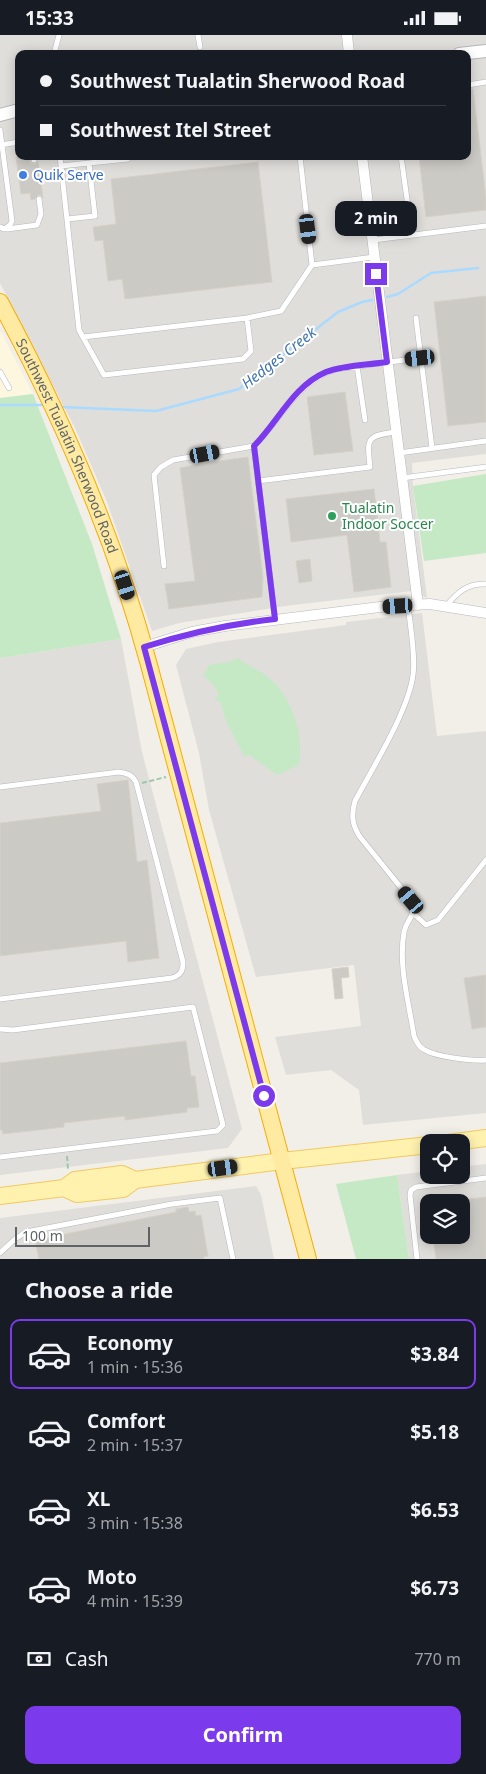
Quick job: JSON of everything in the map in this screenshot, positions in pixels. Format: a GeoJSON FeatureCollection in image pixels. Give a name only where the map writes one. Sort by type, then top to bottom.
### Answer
{"type":"FeatureCollection","features":[{"type":"Feature","properties":{"kind":"highway","name":"Southwest Tualatin Sherwood Road"},"geometry":{"type":"LineString","coordinates":[[0,302],[41,381],[94,503],[121,572],[144,647],[308,1259]]}},
{"type":"Feature","properties":{"kind":"main road"},"geometry":{"type":"LineString","coordinates":[[470,1140],[486,1138]]}},
{"type":"Feature","properties":{"kind":"main road"},"geometry":{"type":"LineString","coordinates":[[0,1196],[122,1174],[135,1180],[420,1146]]}},
{"type":"Feature","properties":{"kind":"street"},"geometry":{"type":"LineString","coordinates":[[347,35],[349,50]]}},
{"type":"Feature","properties":{"kind":"street"},"geometry":{"type":"LineString","coordinates":[[471,53],[486,51]]}},
{"type":"Feature","properties":{"kind":"street"},"geometry":{"type":"LineString","coordinates":[[0,110],[15,109]]}},
{"type":"Feature","properties":{"kind":"street"},"geometry":{"type":"LineString","coordinates":[[0,115],[15,110]]}},
{"type":"Feature","properties":{"kind":"street"},"geometry":{"type":"LineString","coordinates":[[362,160],[396,432],[413,605]]}},
{"type":"Feature","properties":{"kind":"street"},"geometry":{"type":"LineString","coordinates":[[144,647],[192,632],[225,625],[413,605],[446,606],[486,613]]}},
{"type":"Feature","properties":{"kind":"lane"},"geometry":{"type":"LineString","coordinates":[[55,50],[59,35]]}},
{"type":"Feature","properties":{"kind":"lane"},"geometry":{"type":"LineString","coordinates":[[198,35],[200,47]]}},
{"type":"Feature","properties":{"kind":"lane"},"geometry":{"type":"LineString","coordinates":[[471,84],[486,82]]}},
{"type":"Feature","properties":{"kind":"lane"},"geometry":{"type":"LineString","coordinates":[[0,130],[12,221],[10,225],[2,228]]}},
{"type":"Feature","properties":{"kind":"lane"},"geometry":{"type":"LineString","coordinates":[[1,145],[15,143]]}},
{"type":"Feature","properties":{"kind":"lane"},"geometry":{"type":"LineString","coordinates":[[60,160],[79,330],[104,375],[243,359],[251,351],[247,317]]}},
{"type":"Feature","properties":{"kind":"lane"},"geometry":{"type":"LineString","coordinates":[[61,166],[118,160]]}},
{"type":"Feature","properties":{"kind":"lane"},"geometry":{"type":"LineString","coordinates":[[83,337],[247,317],[281,311],[312,265],[300,160]]}},
{"type":"Feature","properties":{"kind":"lane"},"geometry":{"type":"LineString","coordinates":[[403,160],[412,235]]}},
{"type":"Feature","properties":{"kind":"lane"},"geometry":{"type":"LineString","coordinates":[[67,219],[95,216],[89,163]]}},
{"type":"Feature","properties":{"kind":"lane"},"geometry":{"type":"LineString","coordinates":[[2,228],[37,225],[41,214],[39,199]]}},
{"type":"Feature","properties":{"kind":"lane"},"geometry":{"type":"LineString","coordinates":[[372,240],[486,226]]}},
{"type":"Feature","properties":{"kind":"lane"},"geometry":{"type":"LineString","coordinates":[[312,265],[374,257]]}},
{"type":"Feature","properties":{"kind":"lane"},"geometry":{"type":"LineString","coordinates":[[416,318],[432,448]]}},
{"type":"Feature","properties":{"kind":"lane"},"geometry":{"type":"LineString","coordinates":[[164,566],[154,475],[161,467],[173,460],[254,446],[295,396],[311,381],[325,373],[357,366],[420,358]]}},
{"type":"Feature","properties":{"kind":"lane"},"geometry":{"type":"LineString","coordinates":[[357,366],[365,420]]}},
{"type":"Feature","properties":{"kind":"lane"},"geometry":{"type":"LineString","coordinates":[[0,372],[9,388]]}},
{"type":"Feature","properties":{"kind":"lane"},"geometry":{"type":"LineString","coordinates":[[258,481],[370,467],[368,445],[371,438],[377,434],[396,432]]}},
{"type":"Feature","properties":{"kind":"lane"},"geometry":{"type":"LineString","coordinates":[[398,453],[486,441]]}},
{"type":"Feature","properties":{"kind":"lane"},"geometry":{"type":"LineString","coordinates":[[254,446],[275,619]]}},
{"type":"Feature","properties":{"kind":"lane"},"geometry":{"type":"LineString","coordinates":[[401,478],[486,467]]}},
{"type":"Feature","properties":{"kind":"lane"},"geometry":{"type":"LineString","coordinates":[[446,606],[464,588],[473,584],[486,584]]}},
{"type":"Feature","properties":{"kind":"lane"},"geometry":{"type":"LineString","coordinates":[[413,605],[414,673],[411,686],[395,724],[355,801],[352,810],[354,829],[411,900],[414,908],[414,914],[406,925],[404,933],[402,964],[414,1036],[417,1043],[422,1049],[432,1053],[469,1060],[486,1060]]}},
{"type":"Feature","properties":{"kind":"lane"},"geometry":{"type":"LineString","coordinates":[[0,787],[119,771],[133,776],[137,784],[183,962],[183,970],[179,975],[172,978],[0,999]]}},
{"type":"Feature","properties":{"kind":"lane"},"geometry":{"type":"LineString","coordinates":[[414,914],[426,925],[438,920],[486,860]]}},
{"type":"Feature","properties":{"kind":"lane"},"geometry":{"type":"LineString","coordinates":[[0,1029],[13,1030],[193,1007],[223,1119],[221,1129],[212,1131],[0,1157]]}},
{"type":"Feature","properties":{"kind":"lane"},"geometry":{"type":"LineString","coordinates":[[418,1259],[411,1190],[416,1187],[486,1178]]}},
{"type":"Feature","properties":{"kind":"lane"},"geometry":{"type":"LineString","coordinates":[[0,1253],[26,1232],[172,1204],[220,1198],[233,1259]]}},
{"type":"Feature","properties":{"kind":"path"},"geometry":{"type":"LineString","coordinates":[[137,784],[178,774]]}},
{"type":"Feature","properties":{"kind":"path"},"geometry":{"type":"LineString","coordinates":[[66,1149],[70,1184]]}},
{"type":"Feature","properties":{"kind":"shaded area"},"geometry":{"type":"Polygon","coordinates":[[[0,35],[486,35],[486,454],[412,463],[413,486],[427,598],[412,591],[285,606],[179,623],[152,631],[107,502],[76,430],[0,283],[0,35]]]}},
{"type":"Feature","properties":{"kind":"shaded area"},"geometry":{"type":"Polygon","coordinates":[[[0,330],[33,394],[0,398],[0,330]]]}},
{"type":"Feature","properties":{"kind":"shaded area"},"geometry":{"type":"Polygon","coordinates":[[[422,613],[437,736],[486,731],[486,1113],[363,1125],[359,1090],[331,1070],[286,1075],[275,1037],[361,1026],[354,965],[256,977],[209,810],[199,753],[176,665],[186,649],[218,642],[346,625],[346,622],[422,613]]]}},
{"type":"Feature","properties":{"kind":"shaded area"},"geometry":{"type":"Polygon","coordinates":[[[121,639],[142,752],[242,1129],[228,1148],[0,1175],[0,658],[121,639]]]}},
{"type":"Feature","properties":{"kind":"shaded area"},"geometry":{"type":"Polygon","coordinates":[[[486,1164],[486,1259],[409,1259],[397,1175],[420,1172],[420,1184],[470,1184],[470,1166],[486,1164]]]}},
{"type":"Feature","properties":{"kind":"shaded area"},"geometry":{"type":"Polygon","coordinates":[[[256,1186],[261,1195],[274,1259],[0,1259],[0,1218],[256,1186]]]}},
{"type":"Feature","properties":{"kind":"green space"},"geometry":{"type":"Polygon","coordinates":[[[33,394],[92,544],[121,639],[0,658],[0,398],[33,394]]]}},
{"type":"Feature","properties":{"kind":"green space"},"geometry":{"type":"Polygon","coordinates":[[[486,474],[486,553],[424,561],[413,486],[486,474]]]}},
{"type":"Feature","properties":{"kind":"green space"},"geometry":{"type":"Polygon","coordinates":[[[238,658],[266,676],[278,687],[291,707],[295,719],[300,742],[299,765],[277,775],[249,755],[244,756],[226,721],[220,701],[216,701],[215,697],[219,696],[217,690],[203,676],[209,665],[229,662],[238,658]]]}},
{"type":"Feature","properties":{"kind":"green space"},"geometry":{"type":"Polygon","coordinates":[[[397,1175],[409,1259],[356,1259],[336,1184],[397,1175]]]}},
{"type":"Feature","properties":{"kind":"building"},"geometry":{"type":"Polygon","coordinates":[[[471,89],[473,89],[486,210],[426,217],[419,160],[471,160],[471,89]]]}},
{"type":"Feature","properties":{"kind":"building"},"geometry":{"type":"Polygon","coordinates":[[[16,160],[30,160],[32,164],[36,164],[38,161],[43,198],[41,195],[38,195],[35,199],[31,200],[30,193],[21,194],[16,160]]]}},
{"type":"Feature","properties":{"kind":"building"},"geometry":{"type":"Polygon","coordinates":[[[258,162],[272,282],[125,299],[122,279],[108,281],[103,240],[95,241],[93,227],[116,224],[111,179],[258,162]]]}},
{"type":"Feature","properties":{"kind":"building"},"geometry":{"type":"Polygon","coordinates":[[[486,296],[486,422],[448,426],[434,302],[486,296]]]}},
{"type":"Feature","properties":{"kind":"building"},"geometry":{"type":"Polygon","coordinates":[[[345,392],[353,451],[314,455],[307,397],[345,392]]]}},
{"type":"Feature","properties":{"kind":"building"},"geometry":{"type":"Polygon","coordinates":[[[248,457],[263,577],[262,597],[169,609],[165,584],[195,581],[180,468],[248,457]]]}},
{"type":"Feature","properties":{"kind":"building","name":"Tualatin Indoor Soccer"},"geometry":{"type":"Polygon","coordinates":[[[374,489],[380,542],[386,542],[391,587],[354,592],[347,535],[291,542],[286,499],[374,489]]]}},
{"type":"Feature","properties":{"kind":"building"},"geometry":{"type":"Polygon","coordinates":[[[310,559],[312,581],[299,583],[296,561],[310,559]]]}},
{"type":"Feature","properties":{"kind":"building"},"geometry":{"type":"Polygon","coordinates":[[[128,780],[137,862],[147,860],[159,958],[128,962],[126,941],[0,956],[0,823],[101,811],[97,784],[128,780]]]}},
{"type":"Feature","properties":{"kind":"building"},"geometry":{"type":"Polygon","coordinates":[[[348,967],[349,977],[341,978],[343,998],[335,999],[332,969],[348,967]]]}},
{"type":"Feature","properties":{"kind":"building"},"geometry":{"type":"Polygon","coordinates":[[[486,975],[486,1027],[472,1029],[464,978],[486,975]]]}},
{"type":"Feature","properties":{"kind":"building"},"geometry":{"type":"Polygon","coordinates":[[[186,1041],[191,1076],[195,1076],[199,1107],[187,1108],[187,1112],[125,1120],[125,1116],[64,1123],[64,1127],[3,1134],[2,1130],[0,1130],[0,1063],[186,1041]]]}},
{"type":"Feature","properties":{"kind":"building"},"geometry":{"type":"Polygon","coordinates":[[[486,1197],[486,1259],[436,1259],[434,1244],[470,1244],[470,1199],[486,1197]]]}},
{"type":"Feature","properties":{"kind":"building"},"geometry":{"type":"Polygon","coordinates":[[[188,1207],[189,1212],[195,1211],[196,1216],[201,1215],[208,1256],[203,1257],[204,1259],[39,1259],[35,1240],[176,1212],[176,1209],[188,1207]]]}},
{"type":"Feature","properties":{"kind":"waterway","name":"Hedges Creek"},"geometry":{"type":"LineString","coordinates":[[387,297],[398,294],[431,273],[478,268]]}},
{"type":"Feature","properties":{"kind":"waterway","name":"Hedges Creek"},"geometry":{"type":"LineString","coordinates":[[61,407],[156,411],[239,389],[338,312],[372,300]]}},
{"type":"Feature","properties":{"kind":"waterway","name":"Hedges Creek"},"geometry":{"type":"LineString","coordinates":[[0,405],[44,405]]}},
{"type":"Feature","properties":{"kind":"place","name":"Quik Serve"},"geometry":{"type":"Point","coordinates":[23,175]}},
{"type":"Feature","properties":{"kind":"place","name":"Tualatin Indoor Soccer"},"geometry":{"type":"Point","coordinates":[332,516]}},
{"type":"Feature","properties":{"kind":"route"},"geometry":{"type":"LineString","coordinates":[[264,1096],[144,647],[192,632],[225,625],[275,619],[254,446],[268,431],[279,414],[311,381],[336,369],[387,362],[376,274]]}}]}
